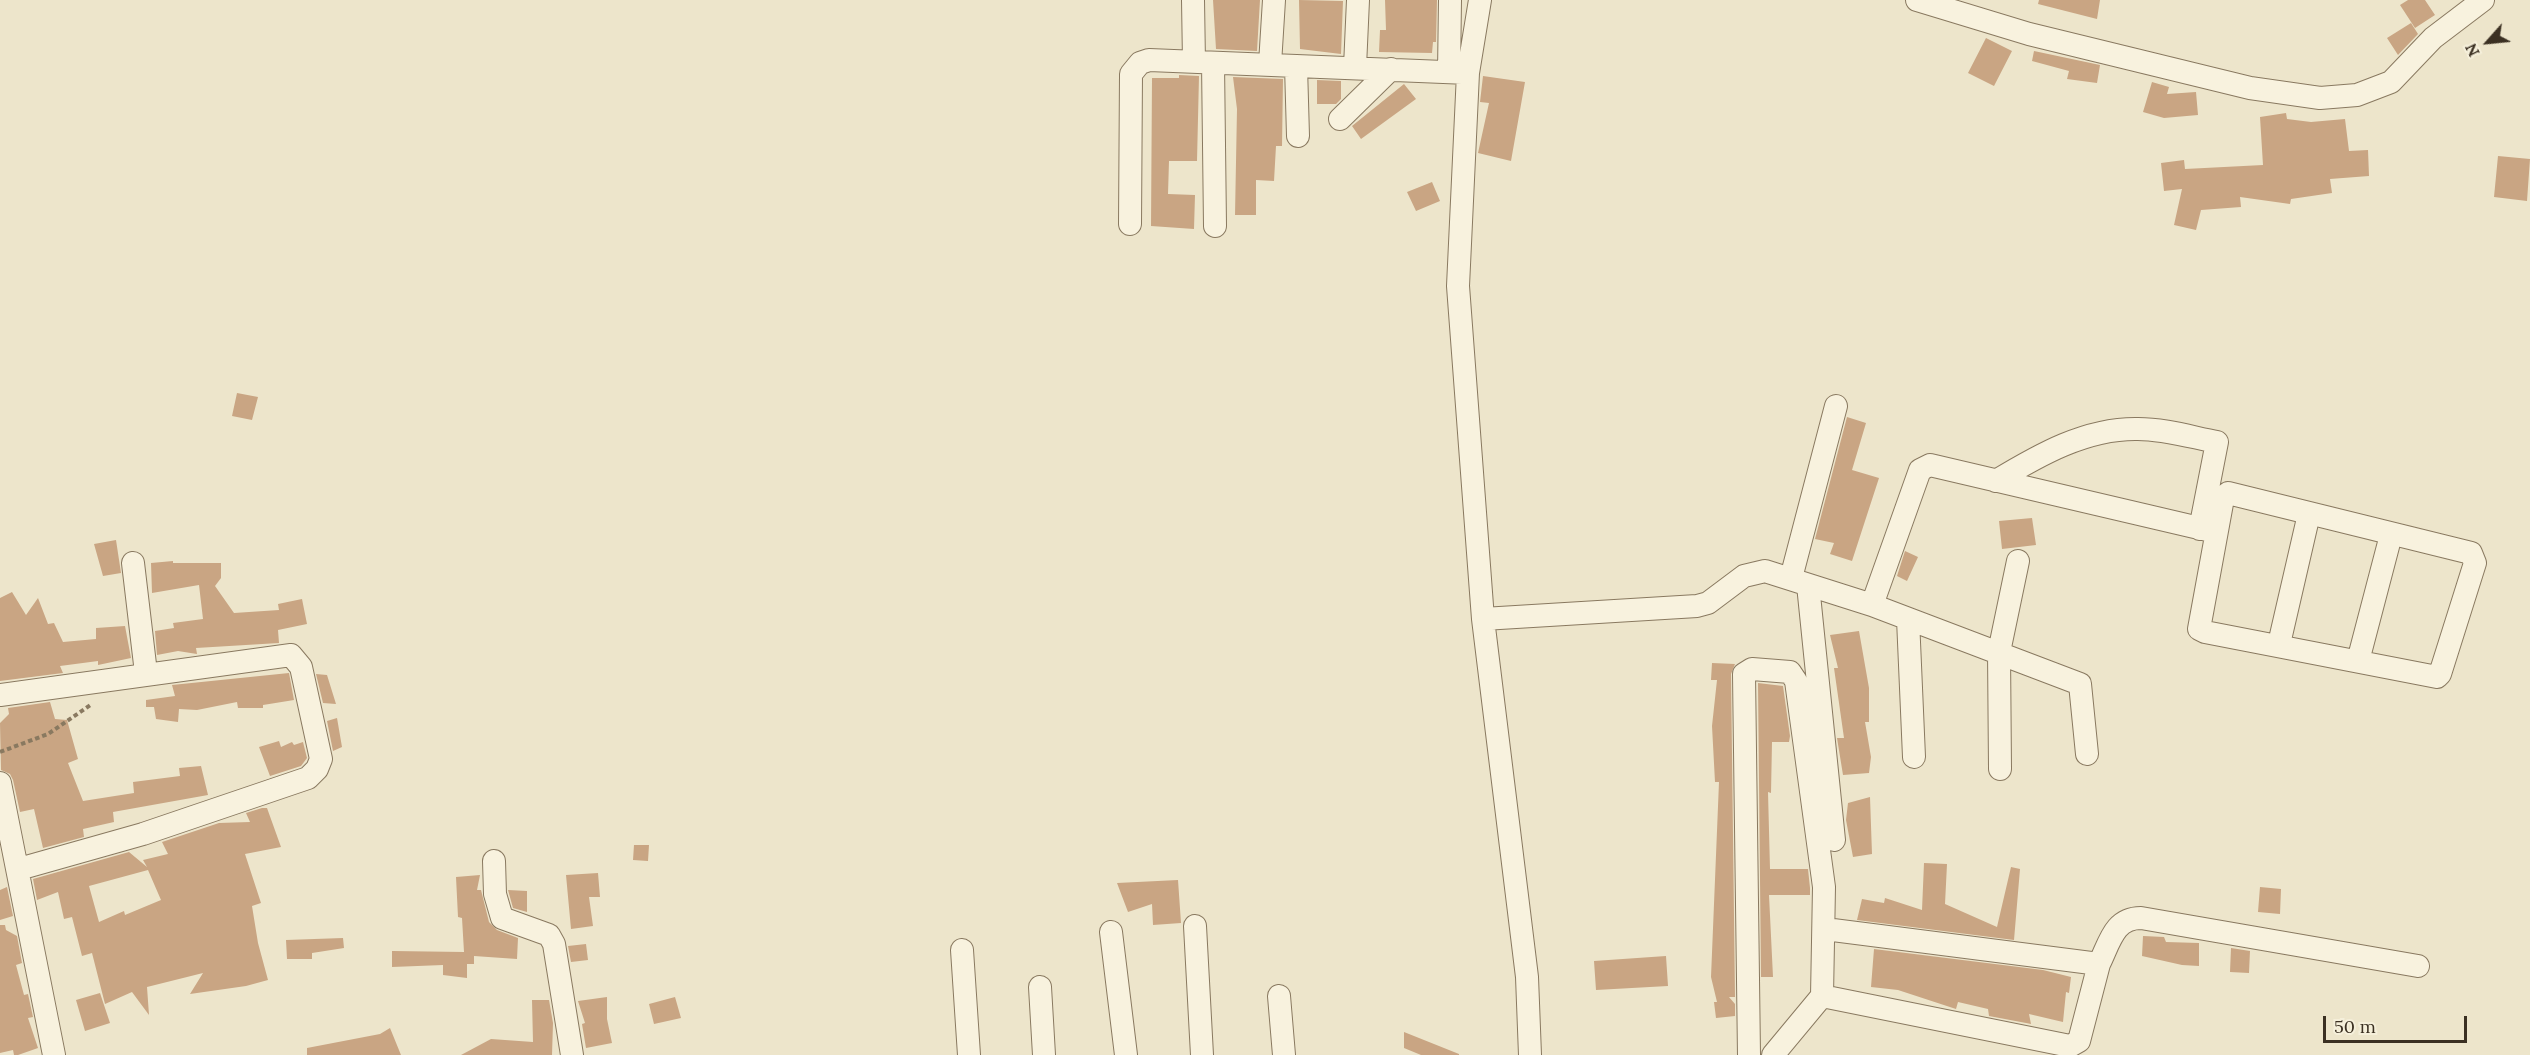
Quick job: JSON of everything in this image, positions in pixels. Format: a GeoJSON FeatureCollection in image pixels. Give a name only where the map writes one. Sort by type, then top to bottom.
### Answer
{"type":"FeatureCollection","features":[{"type":"Feature","properties":{"kind":"street"},"geometry":{"type":"LineString","coordinates":[[1193,0],[1203,62],[1215,226]]}},
{"type":"Feature","properties":{"kind":"street"},"geometry":{"type":"LineString","coordinates":[[1270,64],[1274,0]]}},
{"type":"Feature","properties":{"kind":"street"},"geometry":{"type":"LineString","coordinates":[[1355,68],[1358,0]]}},
{"type":"Feature","properties":{"kind":"street"},"geometry":{"type":"LineString","coordinates":[[1450,0],[1458,73],[1458,286],[1483,619],[1527,977],[1530,1055]]}},
{"type":"Feature","properties":{"kind":"street"},"geometry":{"type":"LineString","coordinates":[[1458,73],[1480,0]]}},
{"type":"Feature","properties":{"kind":"street"},"geometry":{"type":"LineString","coordinates":[[1917,0],[2029,34],[2250,88],[2320,98],[2357,95],[2391,82],[2433,38],[2483,0]]}},
{"type":"Feature","properties":{"kind":"street"},"geometry":{"type":"LineString","coordinates":[[1130,224],[1131,74],[1140,63],[1149,60],[1458,73]]}},
{"type":"Feature","properties":{"kind":"street"},"geometry":{"type":"LineString","coordinates":[[1296,66],[1298,136]]}},
{"type":"Feature","properties":{"kind":"street"},"geometry":{"type":"LineString","coordinates":[[1340,119],[1392,69]]}},
{"type":"Feature","properties":{"kind":"street"},"geometry":{"type":"LineString","coordinates":[[1773,1055],[1822,996],[1833,930],[1799,581],[1836,406]]}},
{"type":"Feature","properties":{"kind":"street"},"geometry":{"type":"LineString","coordinates":[[1996,481],[2051,448],[2102,434],[2137,428],[2217,442],[2208,530],[2199,629],[2437,677],[2440,674],[2475,563],[2471,553],[2228,494],[2223,498],[2208,530]]}},
{"type":"Feature","properties":{"kind":"street"},"geometry":{"type":"LineString","coordinates":[[1872,605],[1920,470],[1930,465],[2208,530]]}},
{"type":"Feature","properties":{"kind":"street"},"geometry":{"type":"LineString","coordinates":[[2279,644],[2310,514]]}},
{"type":"Feature","properties":{"kind":"street"},"geometry":{"type":"LineString","coordinates":[[2358,661],[2391,535]]}},
{"type":"Feature","properties":{"kind":"street"},"geometry":{"type":"LineString","coordinates":[[2000,769],[1999,652],[2018,561]]}},
{"type":"Feature","properties":{"kind":"street"},"geometry":{"type":"LineString","coordinates":[[133,563],[147,673]]}},
{"type":"Feature","properties":{"kind":"street"},"geometry":{"type":"LineString","coordinates":[[1483,619],[1697,606],[1708,603],[1732,582],[1755,572],[1765,571],[1872,605],[2080,684],[2087,754]]}},
{"type":"Feature","properties":{"kind":"street"},"geometry":{"type":"LineString","coordinates":[[1908,619],[1914,757]]}},
{"type":"Feature","properties":{"kind":"street"},"geometry":{"type":"LineString","coordinates":[[0,695],[291,655],[301,667],[321,759],[317,769],[308,778],[187,820],[19,869]]}},
{"type":"Feature","properties":{"kind":"street"},"geometry":{"type":"LineString","coordinates":[[1749,1055],[1744,674],[1747,670],[1790,672],[1796,681],[1823,876],[1833,930]]}},
{"type":"Feature","properties":{"kind":"street"},"geometry":{"type":"LineString","coordinates":[[0,783],[19,869],[54,1055]]}},
{"type":"Feature","properties":{"kind":"street"},"geometry":{"type":"LineString","coordinates":[[494,861],[495,894],[502,918],[549,935],[554,944],[572,1055]]}},
{"type":"Feature","properties":{"kind":"street"},"geometry":{"type":"LineString","coordinates":[[1822,996],[2070,1046],[2079,1041],[2100,964],[2120,923],[2129,918],[2141,918],[2418,966]]}},
{"type":"Feature","properties":{"kind":"street"},"geometry":{"type":"LineString","coordinates":[[1196,927],[1202,1055]]}},
{"type":"Feature","properties":{"kind":"street"},"geometry":{"type":"LineString","coordinates":[[1833,930],[2100,964]]}},
{"type":"Feature","properties":{"kind":"street"},"geometry":{"type":"LineString","coordinates":[[1111,932],[1126,1055]]}},
{"type":"Feature","properties":{"kind":"street"},"geometry":{"type":"LineString","coordinates":[[962,950],[969,1055]]}},
{"type":"Feature","properties":{"kind":"street"},"geometry":{"type":"LineString","coordinates":[[1040,987],[1044,1055]]}},
{"type":"Feature","properties":{"kind":"street"},"geometry":{"type":"LineString","coordinates":[[1279,996],[1284,1055]]}},
{"type":"Feature","properties":{"kind":"path"},"geometry":{"type":"LineString","coordinates":[[0,752],[48,734],[95,701]]}},
{"type":"Feature","properties":{"kind":"building"},"geometry":{"type":"Polygon","coordinates":[[[1213,0],[1260,0],[1257,51],[1216,49],[1213,0]]]}},
{"type":"Feature","properties":{"kind":"building"},"geometry":{"type":"Polygon","coordinates":[[[1299,0],[1343,1],[1341,54],[1300,49],[1299,0]]]}},
{"type":"Feature","properties":{"kind":"building"},"geometry":{"type":"Polygon","coordinates":[[[1385,0],[1437,0],[1436,42],[1433,42],[1432,53],[1379,52],[1380,30],[1386,30],[1385,0]]]}},
{"type":"Feature","properties":{"kind":"building"},"geometry":{"type":"Polygon","coordinates":[[[2039,0],[2100,0],[2097,19],[2038,4],[2039,0]]]}},
{"type":"Feature","properties":{"kind":"building"},"geometry":{"type":"Polygon","coordinates":[[[2408,0],[2425,0],[2435,15],[2415,28],[2400,5],[2408,0]]]}},
{"type":"Feature","properties":{"kind":"building"},"geometry":{"type":"Polygon","coordinates":[[[2411,23],[2418,34],[2398,55],[2387,38],[2411,23]]]}},
{"type":"Feature","properties":{"kind":"building"},"geometry":{"type":"Polygon","coordinates":[[[1986,38],[2012,51],[1994,86],[1968,73],[1986,38]]]}},
{"type":"Feature","properties":{"kind":"building"},"geometry":{"type":"Polygon","coordinates":[[[2034,51],[2100,65],[2097,83],[2067,79],[2069,71],[2032,61],[2034,51]]]}},
{"type":"Feature","properties":{"kind":"building"},"geometry":{"type":"Polygon","coordinates":[[[1179,75],[1199,76],[1197,161],[1169,161],[1168,194],[1195,195],[1194,229],[1151,226],[1152,78],[1179,78],[1179,75]]]}},
{"type":"Feature","properties":{"kind":"building"},"geometry":{"type":"Polygon","coordinates":[[[1483,76],[1525,82],[1511,161],[1478,153],[1489,103],[1480,102],[1483,76]]]}},
{"type":"Feature","properties":{"kind":"building"},"geometry":{"type":"Polygon","coordinates":[[[1233,77],[1283,79],[1282,146],[1276,146],[1274,181],[1256,180],[1256,215],[1235,215],[1237,109],[1233,77]]]}},
{"type":"Feature","properties":{"kind":"building"},"geometry":{"type":"Polygon","coordinates":[[[1317,80],[1341,81],[1341,99],[1336,104],[1317,104],[1317,80]]]}},
{"type":"Feature","properties":{"kind":"building"},"geometry":{"type":"Polygon","coordinates":[[[2152,82],[2169,87],[2167,94],[2196,92],[2198,115],[2164,118],[2143,112],[2152,82]]]}},
{"type":"Feature","properties":{"kind":"building"},"geometry":{"type":"Polygon","coordinates":[[[1404,84],[1416,99],[1361,139],[1352,126],[1404,84]]]}},
{"type":"Feature","properties":{"kind":"building"},"geometry":{"type":"Polygon","coordinates":[[[2286,113],[2287,119],[2311,122],[2345,119],[2349,151],[2368,150],[2369,176],[2330,179],[2332,193],[2291,199],[2290,204],[2240,197],[2241,207],[2201,210],[2196,230],[2174,225],[2182,189],[2164,191],[2161,163],[2184,160],[2185,169],[2263,165],[2260,117],[2286,113]]]}},
{"type":"Feature","properties":{"kind":"building"},"geometry":{"type":"Polygon","coordinates":[[[2498,156],[2530,159],[2527,201],[2494,197],[2498,156]]]}},
{"type":"Feature","properties":{"kind":"building"},"geometry":{"type":"Polygon","coordinates":[[[1432,182],[1440,201],[1416,211],[1407,192],[1432,182]]]}},
{"type":"Feature","properties":{"kind":"building"},"geometry":{"type":"Polygon","coordinates":[[[237,393],[258,397],[252,420],[232,416],[237,393]]]}},
{"type":"Feature","properties":{"kind":"building"},"geometry":{"type":"Polygon","coordinates":[[[1847,417],[1866,423],[1852,470],[1879,478],[1852,561],[1830,554],[1834,543],[1815,539],[1847,417]]]}},
{"type":"Feature","properties":{"kind":"building"},"geometry":{"type":"Polygon","coordinates":[[[2032,518],[2036,545],[2002,549],[1999,521],[2032,518]]]}},
{"type":"Feature","properties":{"kind":"building"},"geometry":{"type":"Polygon","coordinates":[[[116,540],[121,573],[103,576],[94,544],[116,540]]]}},
{"type":"Feature","properties":{"kind":"building"},"geometry":{"type":"Polygon","coordinates":[[[1905,551],[1918,557],[1907,581],[1897,576],[1905,551]]]}},
{"type":"Feature","properties":{"kind":"building"},"geometry":{"type":"Polygon","coordinates":[[[173,561],[173,563],[221,563],[221,578],[215,586],[234,613],[279,610],[278,604],[302,599],[307,624],[278,630],[279,643],[196,648],[197,654],[178,651],[157,655],[155,631],[174,628],[173,623],[203,619],[199,585],[152,593],[151,563],[173,561]]]}},
{"type":"Feature","properties":{"kind":"building"},"geometry":{"type":"Polygon","coordinates":[[[12,592],[26,615],[38,598],[48,624],[54,623],[63,642],[96,639],[96,628],[125,626],[131,658],[98,665],[98,661],[60,666],[63,673],[0,681],[0,598],[12,592]]]}},
{"type":"Feature","properties":{"kind":"building"},"geometry":{"type":"Polygon","coordinates":[[[1859,631],[1869,688],[1869,722],[1865,722],[1871,757],[1869,773],[1843,775],[1837,738],[1844,738],[1834,668],[1838,668],[1830,635],[1859,631]]]}},
{"type":"Feature","properties":{"kind":"building"},"geometry":{"type":"Polygon","coordinates":[[[1712,663],[1735,664],[1731,674],[1735,997],[1729,997],[1735,1004],[1735,1016],[1716,1018],[1714,1002],[1717,1002],[1711,977],[1719,782],[1715,782],[1712,726],[1717,680],[1711,680],[1712,663]]]}},
{"type":"Feature","properties":{"kind":"building"},"geometry":{"type":"Polygon","coordinates":[[[289,673],[294,700],[263,705],[263,708],[238,708],[237,702],[197,710],[179,709],[178,722],[156,719],[154,707],[146,707],[146,700],[175,696],[172,685],[289,673]]]}},
{"type":"Feature","properties":{"kind":"building"},"geometry":{"type":"Polygon","coordinates":[[[316,674],[327,675],[336,704],[323,703],[316,674]]]}},
{"type":"Feature","properties":{"kind":"building"},"geometry":{"type":"Polygon","coordinates":[[[1758,683],[1783,686],[1790,736],[1789,742],[1772,742],[1771,793],[1768,792],[1770,869],[1808,869],[1810,888],[1810,895],[1769,895],[1773,977],[1761,977],[1758,683]]]}},
{"type":"Feature","properties":{"kind":"building"},"geometry":{"type":"Polygon","coordinates":[[[50,702],[55,719],[67,720],[78,759],[68,763],[83,801],[134,793],[133,782],[180,776],[179,768],[201,766],[208,795],[113,812],[114,822],[83,829],[84,837],[43,848],[34,809],[20,812],[13,780],[10,774],[1,770],[0,723],[9,714],[8,708],[50,702]]]}},
{"type":"Feature","properties":{"kind":"building"},"geometry":{"type":"Polygon","coordinates":[[[337,718],[342,747],[333,751],[327,721],[337,718]]]}},
{"type":"Feature","properties":{"kind":"building"},"geometry":{"type":"Polygon","coordinates":[[[279,741],[281,747],[292,742],[294,745],[303,742],[307,758],[301,766],[270,776],[259,747],[279,741]]]}},
{"type":"Feature","properties":{"kind":"building"},"geometry":{"type":"Polygon","coordinates":[[[1870,797],[1872,854],[1853,857],[1846,820],[1848,803],[1870,797]]]}},
{"type":"Feature","properties":{"kind":"building"},"geometry":{"type":"Polygon","coordinates":[[[267,808],[281,847],[245,854],[261,903],[252,906],[258,943],[268,980],[246,986],[190,994],[203,973],[147,987],[149,1015],[132,992],[105,1004],[92,953],[82,956],[72,917],[64,919],[58,892],[37,900],[33,879],[129,852],[147,867],[143,860],[168,854],[162,842],[219,823],[250,822],[246,813],[267,808]],[[148,870],[89,886],[99,922],[124,911],[125,915],[161,900],[148,870]]]}},
{"type":"Feature","properties":{"kind":"building"},"geometry":{"type":"Polygon","coordinates":[[[634,845],[649,845],[648,861],[633,860],[634,845]]]}},
{"type":"Feature","properties":{"kind":"building"},"geometry":{"type":"Polygon","coordinates":[[[1924,863],[1947,864],[1945,904],[1997,927],[2011,867],[2020,869],[2014,940],[1857,920],[1862,899],[1884,903],[1885,898],[1922,910],[1924,863]]]}},
{"type":"Feature","properties":{"kind":"building"},"geometry":{"type":"Polygon","coordinates":[[[598,873],[600,897],[589,897],[593,926],[571,929],[566,875],[598,873]]]}},
{"type":"Feature","properties":{"kind":"building"},"geometry":{"type":"Polygon","coordinates":[[[480,875],[477,890],[481,890],[489,922],[497,930],[518,938],[517,959],[474,956],[474,964],[467,964],[467,978],[443,975],[443,965],[392,967],[392,951],[464,952],[462,918],[458,917],[456,877],[480,875]]]}},
{"type":"Feature","properties":{"kind":"building"},"geometry":{"type":"Polygon","coordinates":[[[1178,880],[1181,923],[1153,925],[1152,904],[1128,912],[1117,883],[1178,880]]]}},
{"type":"Feature","properties":{"kind":"building"},"geometry":{"type":"Polygon","coordinates":[[[7,887],[13,916],[0,920],[0,890],[7,887]]]}},
{"type":"Feature","properties":{"kind":"building"},"geometry":{"type":"Polygon","coordinates":[[[2260,887],[2281,889],[2280,914],[2258,912],[2260,887]]]}},
{"type":"Feature","properties":{"kind":"building"},"geometry":{"type":"Polygon","coordinates":[[[508,890],[527,891],[527,912],[513,908],[508,890]]]}},
{"type":"Feature","properties":{"kind":"building"},"geometry":{"type":"Polygon","coordinates":[[[0,925],[5,925],[6,930],[17,936],[22,963],[16,965],[24,995],[28,994],[33,1017],[28,1018],[38,1048],[18,1055],[14,1055],[13,1050],[0,1053],[0,925]]]}},
{"type":"Feature","properties":{"kind":"building"},"geometry":{"type":"Polygon","coordinates":[[[2143,936],[2164,937],[2166,942],[2199,943],[2199,966],[2182,965],[2142,956],[2143,936]]]}},
{"type":"Feature","properties":{"kind":"building"},"geometry":{"type":"Polygon","coordinates":[[[343,938],[344,948],[312,953],[312,959],[287,959],[286,940],[343,938]]]}},
{"type":"Feature","properties":{"kind":"building"},"geometry":{"type":"Polygon","coordinates":[[[586,944],[588,960],[571,962],[568,946],[586,944]]]}},
{"type":"Feature","properties":{"kind":"building"},"geometry":{"type":"Polygon","coordinates":[[[2231,948],[2250,951],[2249,973],[2230,972],[2231,948]]]}},
{"type":"Feature","properties":{"kind":"building"},"geometry":{"type":"Polygon","coordinates":[[[1874,949],[2043,970],[2071,977],[2069,993],[2066,992],[2063,1022],[2029,1014],[2031,1024],[1989,1016],[1988,1009],[1958,1002],[1956,1009],[1898,990],[1871,987],[1874,949]]]}},
{"type":"Feature","properties":{"kind":"building"},"geometry":{"type":"Polygon","coordinates":[[[1666,956],[1668,986],[1596,990],[1594,961],[1666,956]]]}},
{"type":"Feature","properties":{"kind":"building"},"geometry":{"type":"Polygon","coordinates":[[[100,993],[110,1023],[85,1031],[76,1000],[100,993]]]}},
{"type":"Feature","properties":{"kind":"building"},"geometry":{"type":"Polygon","coordinates":[[[607,997],[607,1019],[612,1043],[586,1048],[582,1024],[585,1023],[578,1001],[607,997]]]}},
{"type":"Feature","properties":{"kind":"building"},"geometry":{"type":"Polygon","coordinates":[[[675,997],[681,1018],[654,1024],[649,1004],[675,997]]]}},
{"type":"Feature","properties":{"kind":"building"},"geometry":{"type":"Polygon","coordinates":[[[532,1000],[549,1000],[553,1023],[552,1055],[461,1055],[491,1039],[533,1042],[532,1000]]]}},
{"type":"Feature","properties":{"kind":"building"},"geometry":{"type":"Polygon","coordinates":[[[390,1028],[401,1055],[307,1055],[307,1048],[380,1034],[390,1028]]]}},
{"type":"Feature","properties":{"kind":"building"},"geometry":{"type":"Polygon","coordinates":[[[1404,1032],[1459,1055],[1421,1055],[1404,1048],[1404,1032]]]}}]}
